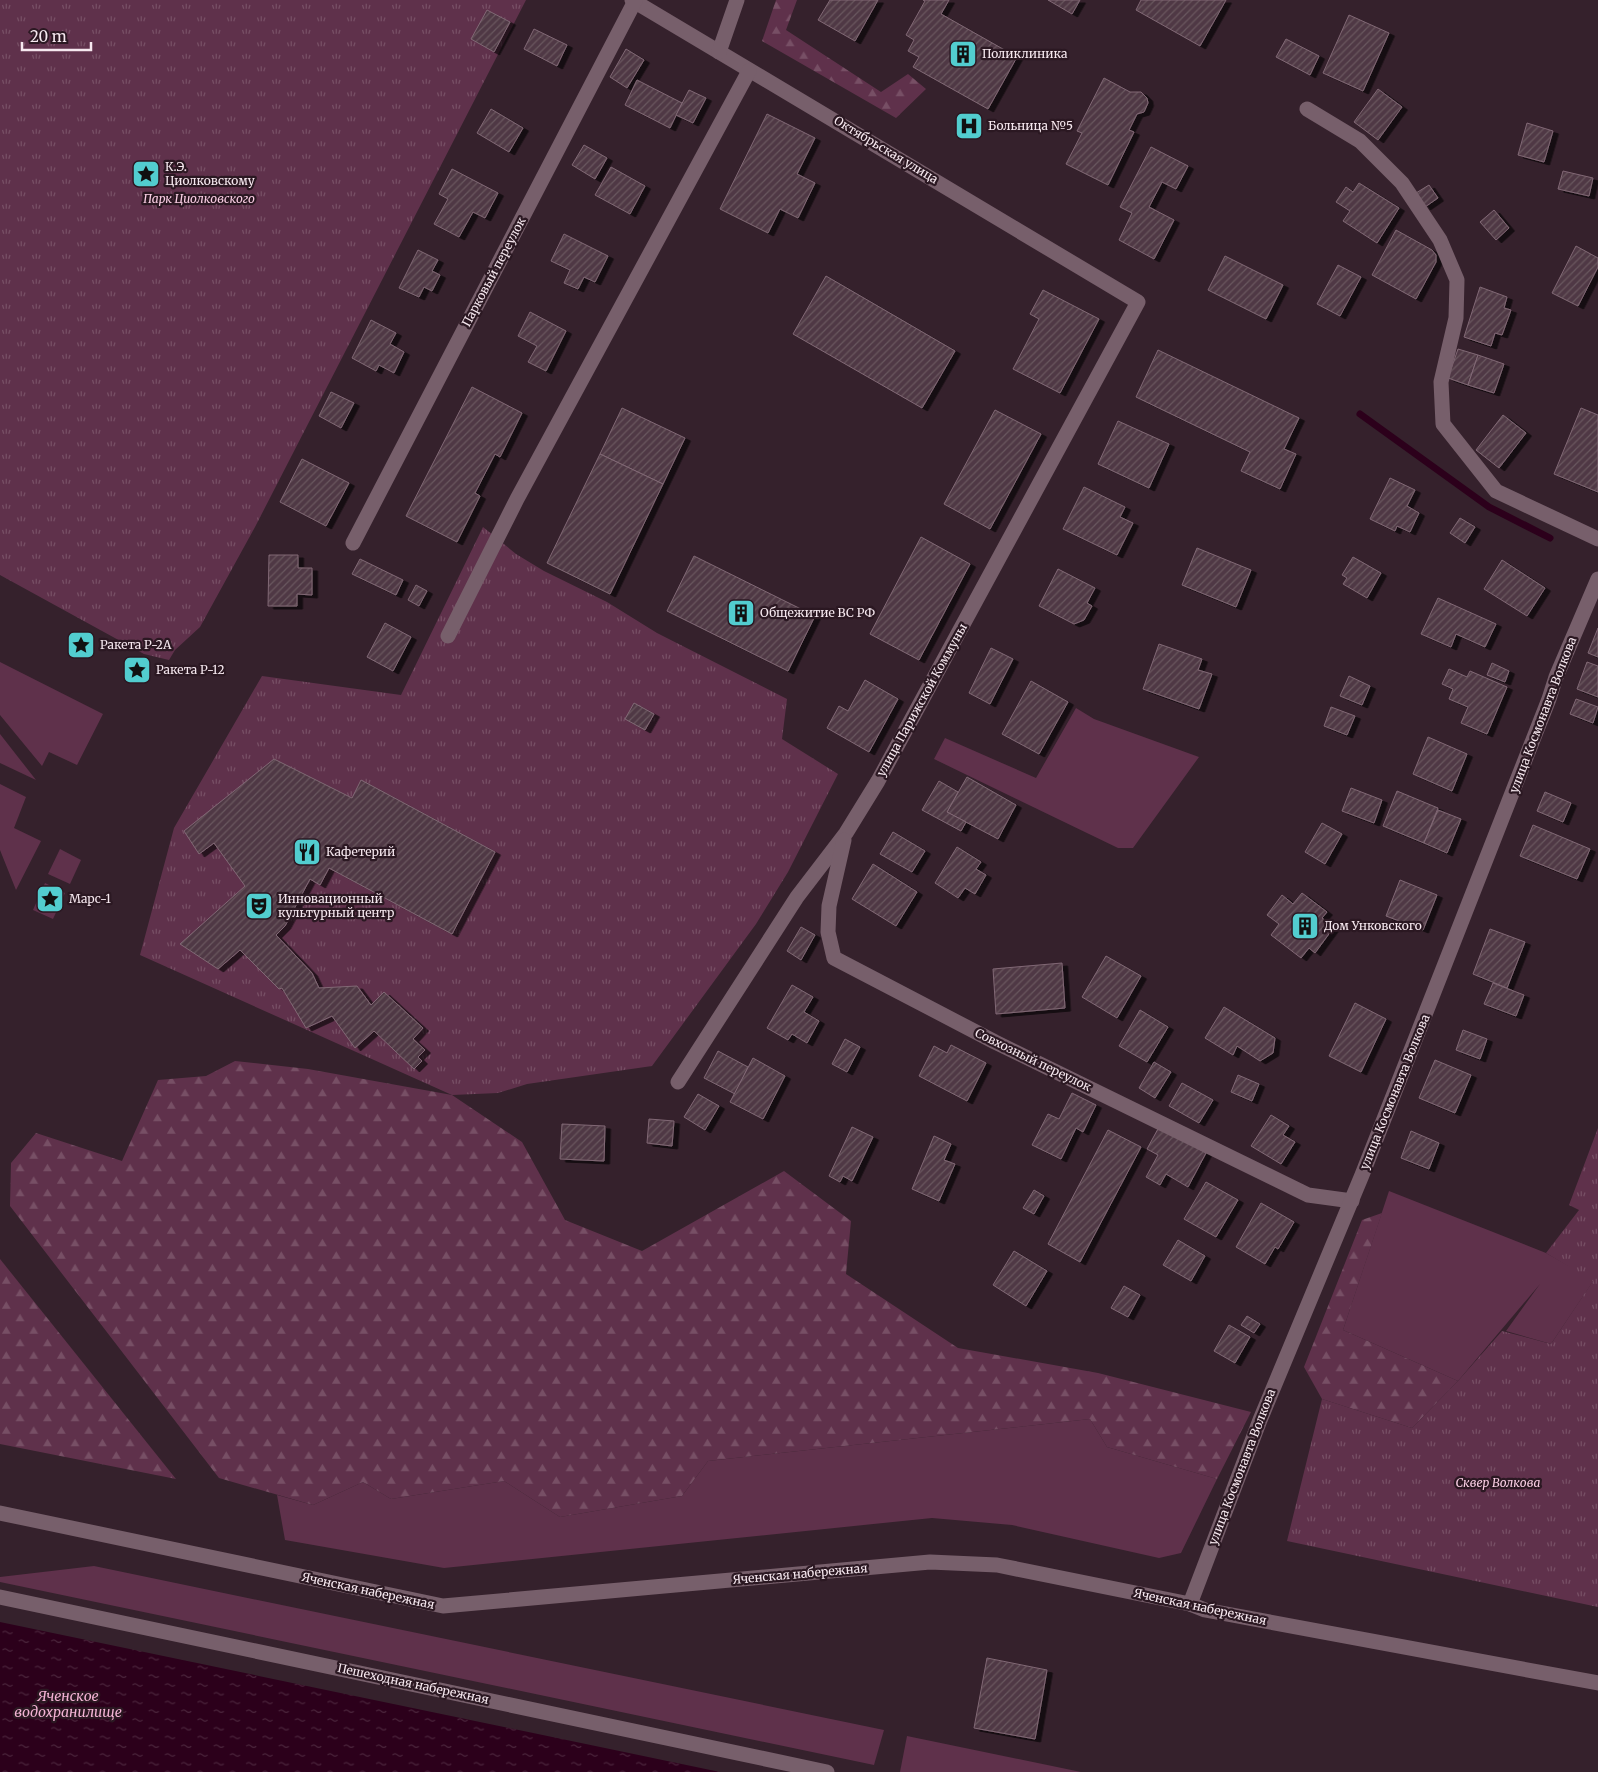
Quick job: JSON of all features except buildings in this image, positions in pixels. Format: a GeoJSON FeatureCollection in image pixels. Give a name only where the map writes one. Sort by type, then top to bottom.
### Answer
{"type":"FeatureCollection","features":[{"type":"Feature","properties":{"kind":"street"},"geometry":{"type":"LineString","coordinates":[[719,52],[737,0]]}},
{"type":"Feature","properties":{"kind":"street","name":"Октябрьская улица"},"geometry":{"type":"LineString","coordinates":[[633,1],[749,71],[844,125],[1138,302]]}},
{"type":"Feature","properties":{"kind":"street","name":"Парковый переулок"},"geometry":{"type":"LineString","coordinates":[[352,543],[633,1]]}},
{"type":"Feature","properties":{"kind":"street"},"geometry":{"type":"LineString","coordinates":[[448,636],[521,491],[749,71]]}},
{"type":"Feature","properties":{"kind":"street"},"geometry":{"type":"LineString","coordinates":[[1307,109],[1360,141],[1402,183],[1440,240],[1457,280],[1456,318],[1441,382],[1443,424],[1496,491],[1598,540]]}},
{"type":"Feature","properties":{"kind":"street","name":"улица Парижской Коммуны"},"geometry":{"type":"LineString","coordinates":[[678,1082],[797,897],[846,833],[883,772],[1138,302]]}},
{"type":"Feature","properties":{"kind":"street","name":"улица Космонавта Волкова"},"geometry":{"type":"LineString","coordinates":[[1190,1604],[1260,1420],[1352,1201],[1521,772],[1556,677],[1598,579]]}},
{"type":"Feature","properties":{"kind":"street","name":"Совхозный переулок"},"geometry":{"type":"LineString","coordinates":[[846,833],[829,906],[828,932],[834,958],[995,1042],[1308,1194],[1352,1201]]}},
{"type":"Feature","properties":{"kind":"street","name":"Яченская набережная"},"geometry":{"type":"LineString","coordinates":[[0,1513],[443,1606],[930,1562],[997,1565],[1190,1604],[1205,1610],[1598,1682]]}},
{"type":"Feature","properties":{"kind":"street","name":"Пешеходная набережная"},"geometry":{"type":"LineString","coordinates":[[0,1597],[827,1772]]}},
{"type":"Feature","properties":{"kind":"green space","name":"Парк Циолковского"},"geometry":{"type":"Polygon","coordinates":[[[0,0],[526,0],[255,527],[200,627],[175,650],[169,660],[144,654],[0,575],[0,0]]]}},
{"type":"Feature","properties":{"kind":"green space"},"geometry":{"type":"Polygon","coordinates":[[[776,0],[797,0],[786,30],[881,92],[908,74],[926,89],[896,118],[762,41],[776,0]]]}},
{"type":"Feature","properties":{"kind":"green space"},"geometry":{"type":"Polygon","coordinates":[[[483,527],[516,554],[544,571],[607,602],[657,633],[787,699],[782,739],[838,774],[788,872],[756,924],[652,1066],[527,1084],[498,1093],[452,1095],[140,955],[174,828],[262,676],[401,695],[483,527]]]}},
{"type":"Feature","properties":{"kind":"green space"},"geometry":{"type":"Polygon","coordinates":[[[0,662],[103,714],[77,765],[49,752],[42,766],[0,715],[0,662]]]}},
{"type":"Feature","properties":{"kind":"green space"},"geometry":{"type":"Polygon","coordinates":[[[1076,708],[1094,719],[1199,757],[1133,848],[1118,848],[934,759],[945,738],[1036,778],[1076,708]]]}},
{"type":"Feature","properties":{"kind":"green space"},"geometry":{"type":"Polygon","coordinates":[[[0,734],[36,780],[0,763],[0,734]]]}},
{"type":"Feature","properties":{"kind":"green space"},"geometry":{"type":"Polygon","coordinates":[[[0,784],[26,797],[14,828],[41,841],[16,890],[0,850],[0,784]]]}},
{"type":"Feature","properties":{"kind":"green space"},"geometry":{"type":"Polygon","coordinates":[[[60,849],[81,860],[70,884],[48,874],[60,849]]]}},
{"type":"Feature","properties":{"kind":"green space"},"geometry":{"type":"Polygon","coordinates":[[[45,883],[65,893],[53,919],[33,910],[45,883]]]}},
{"type":"Feature","properties":{"kind":"green space"},"geometry":{"type":"Polygon","coordinates":[[[235,1061],[308,1069],[452,1095],[522,1142],[565,1220],[642,1251],[784,1171],[851,1221],[846,1274],[958,1348],[1098,1373],[1251,1412],[1217,1479],[1107,1447],[1090,1419],[708,1461],[682,1496],[560,1517],[504,1481],[391,1499],[363,1482],[313,1505],[219,1478],[10,1206],[11,1163],[36,1133],[122,1161],[158,1080],[206,1076],[235,1061]]]}},
{"type":"Feature","properties":{"kind":"green space","name":"Сквер Волкова"},"geometry":{"type":"Polygon","coordinates":[[[1598,1128],[1598,1607],[1287,1541],[1322,1399],[1412,1428],[1458,1381],[1502,1331],[1551,1344],[1593,1281],[1546,1253],[1579,1210],[1569,1205],[1598,1128]]]}},
{"type":"Feature","properties":{"kind":"green space"},"geometry":{"type":"Polygon","coordinates":[[[1389,1191],[1546,1253],[1594,1280],[1551,1344],[1506,1331],[1540,1284],[1458,1381],[1343,1330],[1389,1191]]]}},
{"type":"Feature","properties":{"kind":"green space"},"geometry":{"type":"Polygon","coordinates":[[[1382,1213],[1343,1330],[1458,1381],[1412,1428],[1322,1399],[1304,1367],[1362,1220],[1382,1213]]]}},
{"type":"Feature","properties":{"kind":"green space"},"geometry":{"type":"Polygon","coordinates":[[[0,1259],[176,1479],[0,1444],[0,1259]]]}},
{"type":"Feature","properties":{"kind":"green space"},"geometry":{"type":"Polygon","coordinates":[[[1090,1419],[1107,1447],[1217,1479],[1181,1553],[1159,1558],[1012,1525],[932,1518],[444,1568],[285,1540],[277,1495],[313,1505],[363,1482],[391,1499],[504,1481],[560,1517],[682,1496],[708,1461],[1090,1419]]]}},
{"type":"Feature","properties":{"kind":"green space"},"geometry":{"type":"Polygon","coordinates":[[[94,1566],[884,1730],[874,1765],[0,1582],[0,1577],[94,1566]]]}},
{"type":"Feature","properties":{"kind":"green space"},"geometry":{"type":"Polygon","coordinates":[[[907,1736],[1081,1772],[900,1772],[907,1736]]]}},
{"type":"Feature","properties":{"kind":"water","name":"Яченское водохранилище"},"geometry":{"type":"Polygon","coordinates":[[[0,1622],[720,1772],[0,1772],[0,1622]]]}},
{"type":"Feature","properties":{"kind":"waterway"},"geometry":{"type":"LineString","coordinates":[[1360,414],[1489,507],[1550,538]]}},
{"type":"Feature","properties":{"kind":"place","name":"Поликлиника"},"geometry":{"type":"Point","coordinates":[963,54]}},
{"type":"Feature","properties":{"kind":"place","name":"Больница №5"},"geometry":{"type":"Point","coordinates":[969,126]}},
{"type":"Feature","properties":{"kind":"place","name":"К.Э. Циолковскому"},"geometry":{"type":"Point","coordinates":[146,174]}},
{"type":"Feature","properties":{"kind":"place","name":"Общежитие ВС РФ"},"geometry":{"type":"Point","coordinates":[741,613]}},
{"type":"Feature","properties":{"kind":"place","name":"Ракета Р-2А"},"geometry":{"type":"Point","coordinates":[81,645]}},
{"type":"Feature","properties":{"kind":"place","name":"Ракета Р-12"},"geometry":{"type":"Point","coordinates":[137,670]}},
{"type":"Feature","properties":{"kind":"place","name":"Кафетерий"},"geometry":{"type":"Point","coordinates":[307,852]}},
{"type":"Feature","properties":{"kind":"place","name":"Марс-1"},"geometry":{"type":"Point","coordinates":[50,899]}},
{"type":"Feature","properties":{"kind":"place","name":"Инновационный культурный центр"},"geometry":{"type":"Point","coordinates":[259,906]}},
{"type":"Feature","properties":{"kind":"place","name":"Дом Унковского"},"geometry":{"type":"Point","coordinates":[1305,926]}}]}
